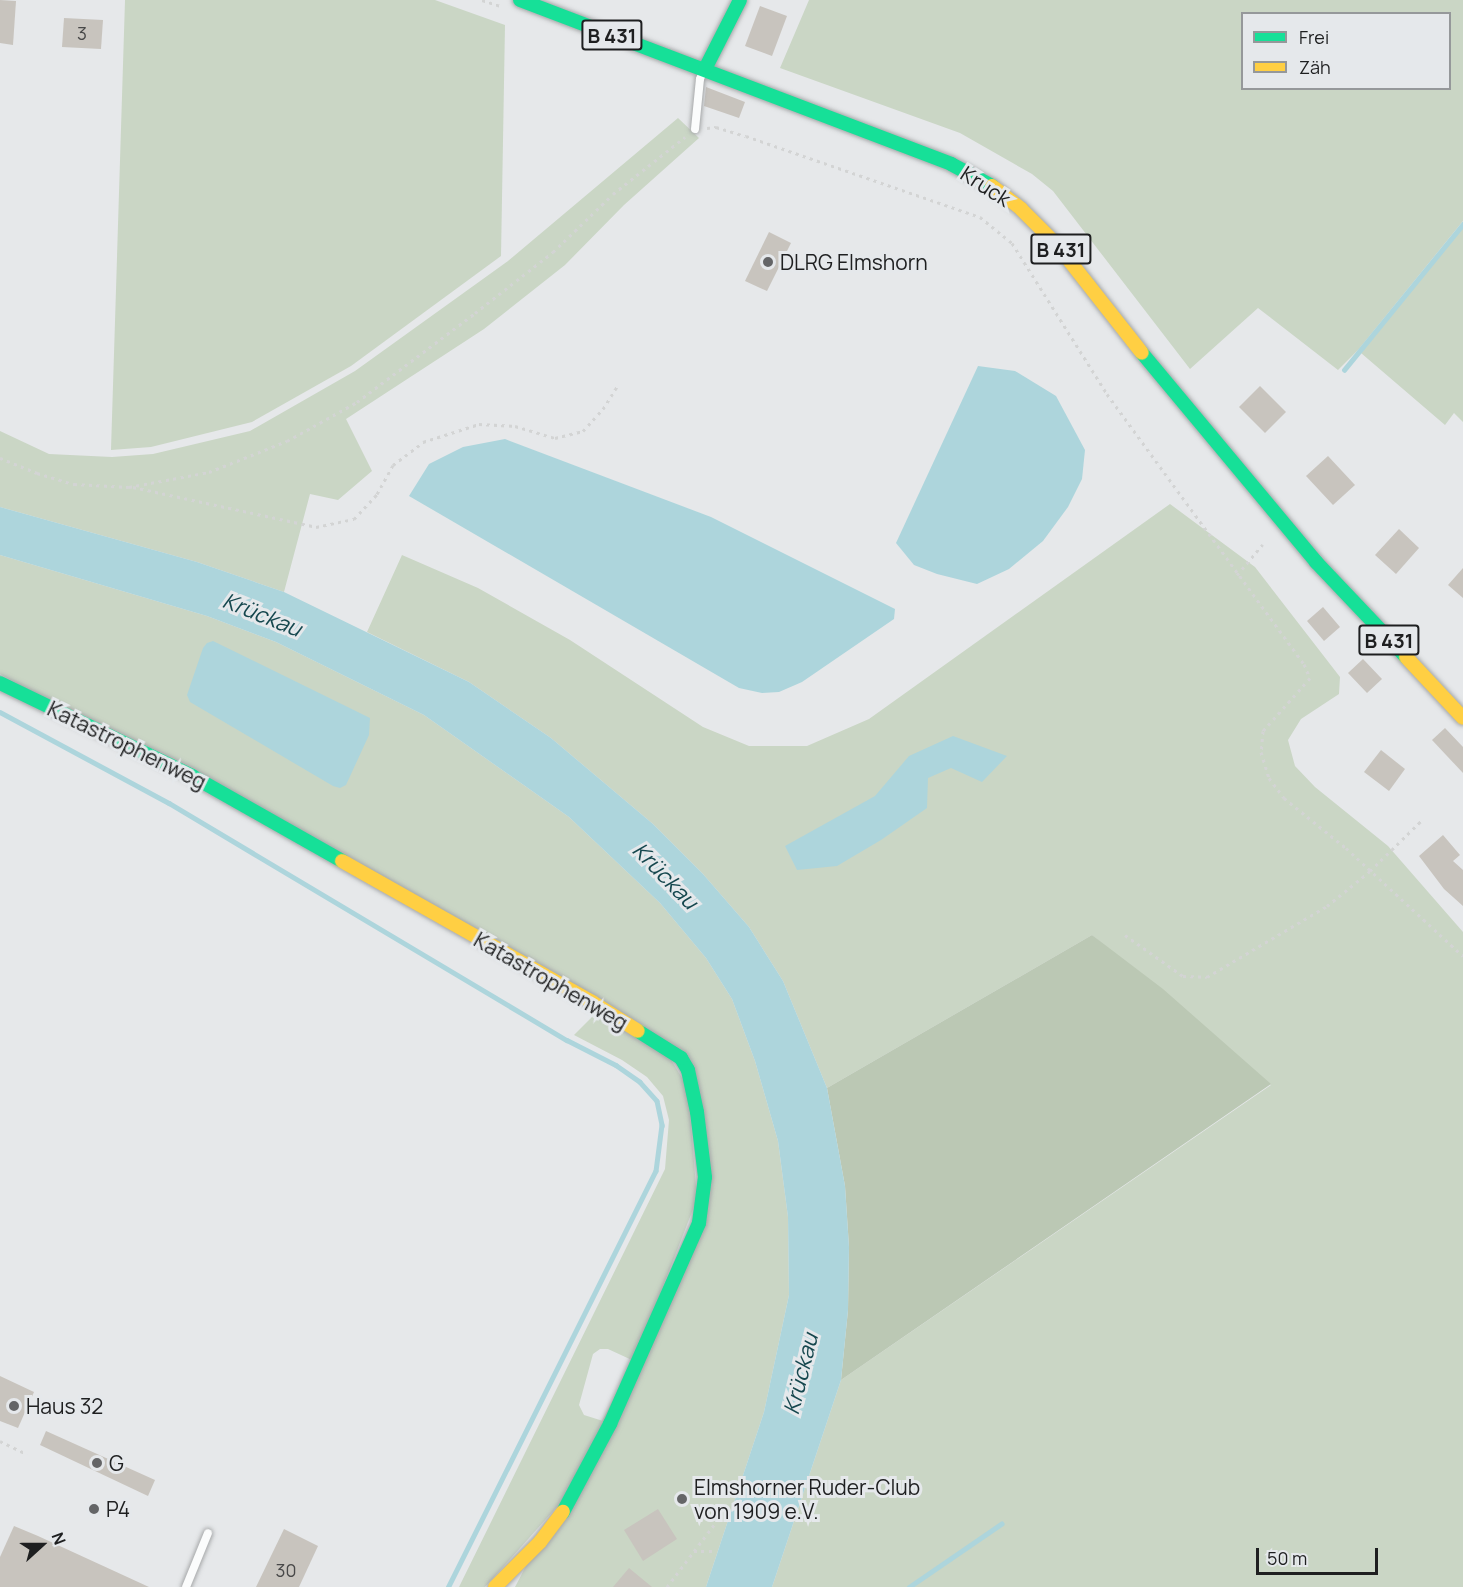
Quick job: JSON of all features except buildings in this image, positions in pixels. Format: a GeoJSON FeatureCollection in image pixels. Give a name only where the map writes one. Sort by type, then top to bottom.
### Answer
{"type":"FeatureCollection","features":[{"type":"Feature","properties":{"kind":"street","name":"Kruck"},"geometry":{"type":"LineString","coordinates":[[520,0],[951,164],[992,186],[1021,209],[1057,245],[1145,357],[1316,562],[1463,718]]}},
{"type":"Feature","properties":{"kind":"street"},"geometry":{"type":"LineString","coordinates":[[705,69],[740,0]]}},
{"type":"Feature","properties":{"kind":"street","name":"Katastrophenweg"},"geometry":{"type":"LineString","coordinates":[[0,683],[192,776],[592,1002],[681,1058],[688,1070],[694,1091],[702,1152],[704,1202],[699,1223],[610,1424],[570,1502],[540,1542],[495,1587]]}},
{"type":"Feature","properties":{"kind":"lane"},"geometry":{"type":"LineString","coordinates":[[695,129],[700,79],[705,69]]}},
{"type":"Feature","properties":{"kind":"lane"},"geometry":{"type":"LineString","coordinates":[[186,1587],[208,1533]]}},
{"type":"Feature","properties":{"kind":"path"},"geometry":{"type":"LineString","coordinates":[[482,0],[501,7]]}},
{"type":"Feature","properties":{"kind":"path"},"geometry":{"type":"LineString","coordinates":[[129,487],[209,472],[287,441],[357,402],[553,252],[613,194],[695,129],[716,127],[746,136],[980,217],[1012,243],[1107,394],[1304,664],[1310,678],[1263,731],[1261,752],[1269,778],[1284,798],[1371,871],[1463,956]]}},
{"type":"Feature","properties":{"kind":"path"},"geometry":{"type":"LineString","coordinates":[[0,458],[37,473],[74,484],[129,487],[316,527],[354,519],[377,494],[393,465],[423,441],[479,423],[515,426],[555,438],[583,431],[603,410],[617,387]]}},
{"type":"Feature","properties":{"kind":"path"},"geometry":{"type":"LineString","coordinates":[[1237,575],[1263,544]]}},
{"type":"Feature","properties":{"kind":"path"},"geometry":{"type":"LineString","coordinates":[[1125,934],[1183,976],[1207,976],[1327,906],[1371,871],[1422,820]]}},
{"type":"Feature","properties":{"kind":"path"},"geometry":{"type":"LineString","coordinates":[[0,1442],[27,1454]]}},
{"type":"Feature","properties":{"kind":"path"},"geometry":{"type":"LineString","coordinates":[[667,1587],[720,1517],[725,1515]]}},
{"type":"Feature","properties":{"kind":"path"},"geometry":{"type":"LineString","coordinates":[[694,1551],[712,1551]]}},
{"type":"Feature","properties":{"kind":"green space"},"geometry":{"type":"Polygon","coordinates":[[[125,0],[435,0],[505,25],[501,256],[351,366],[252,422],[151,447],[111,450],[125,0]]]}},
{"type":"Feature","properties":{"kind":"green space"},"geometry":{"type":"Polygon","coordinates":[[[809,0],[1463,0],[1463,221],[1358,350],[1338,370],[1258,308],[1190,369],[1053,191],[1032,174],[960,133],[780,68],[809,0]]]}},
{"type":"Feature","properties":{"kind":"green space"},"geometry":{"type":"Polygon","coordinates":[[[678,118],[699,138],[624,205],[565,265],[484,329],[346,419],[372,471],[338,500],[310,494],[284,592],[197,562],[0,507],[0,431],[49,454],[112,457],[153,454],[250,431],[355,371],[508,261],[678,118]]]}},
{"type":"Feature","properties":{"kind":"green space"},"geometry":{"type":"Polygon","coordinates":[[[1463,227],[1463,422],[1454,413],[1445,425],[1361,353],[1463,227]]]}},
{"type":"Feature","properties":{"kind":"green space"},"geometry":{"type":"Polygon","coordinates":[[[1170,504],[1255,567],[1340,677],[1339,694],[1301,719],[1288,740],[1295,766],[1315,787],[1388,846],[1463,932],[1463,1587],[772,1587],[841,1380],[1271,1085],[1092,935],[827,1088],[783,981],[749,927],[703,874],[653,824],[551,738],[469,682],[367,632],[402,555],[478,588],[570,640],[703,727],[749,746],[807,746],[869,719],[1170,504]]]}},
{"type":"Feature","properties":{"kind":"green space"},"geometry":{"type":"Polygon","coordinates":[[[0,555],[207,616],[276,642],[424,715],[569,817],[660,903],[706,958],[732,999],[755,1061],[778,1141],[788,1217],[789,1295],[764,1412],[706,1587],[515,1587],[706,1222],[693,1067],[0,674],[0,555]]]}},
{"type":"Feature","properties":{"kind":"green space"},"geometry":{"type":"Polygon","coordinates":[[[1092,935],[1163,989],[1271,1084],[841,1380],[848,1310],[849,1247],[845,1186],[827,1088],[1092,935]]]}},
{"type":"Feature","properties":{"kind":"green space"},"geometry":{"type":"Polygon","coordinates":[[[598,1011],[670,1058],[688,1088],[697,1199],[634,1361],[608,1349],[600,1349],[593,1354],[579,1405],[584,1415],[603,1421],[564,1499],[485,1587],[459,1587],[665,1169],[669,1120],[663,1096],[647,1077],[622,1060],[574,1035],[598,1011]]]}},
{"type":"Feature","properties":{"kind":"water"},"geometry":{"type":"Polygon","coordinates":[[[978,366],[1015,371],[1056,396],[1085,450],[1082,479],[1068,507],[1043,541],[1009,569],[977,584],[937,574],[914,565],[896,543],[978,366]]]}},
{"type":"Feature","properties":{"kind":"water"},"geometry":{"type":"Polygon","coordinates":[[[505,439],[711,517],[895,609],[894,619],[802,682],[779,692],[762,693],[739,688],[409,496],[429,464],[463,447],[505,439]]]}},
{"type":"Feature","properties":{"kind":"water","name":"Krückau"},"geometry":{"type":"Polygon","coordinates":[[[0,507],[197,562],[284,592],[469,682],[551,738],[653,824],[703,874],[749,927],[783,981],[827,1088],[845,1186],[849,1247],[848,1310],[841,1380],[772,1587],[706,1587],[764,1412],[789,1295],[788,1217],[778,1141],[755,1061],[732,999],[706,958],[660,903],[569,817],[424,715],[276,642],[207,616],[0,555],[0,507]]]}},
{"type":"Feature","properties":{"kind":"water"},"geometry":{"type":"Polygon","coordinates":[[[213,641],[370,718],[369,735],[346,785],[340,788],[333,786],[190,702],[187,695],[203,648],[207,643],[213,641]]]}},
{"type":"Feature","properties":{"kind":"water"},"geometry":{"type":"Polygon","coordinates":[[[953,736],[1007,756],[982,782],[951,768],[928,778],[927,808],[881,840],[837,866],[797,870],[785,846],[875,796],[909,756],[953,736]]]}},
{"type":"Feature","properties":{"kind":"waterway"},"geometry":{"type":"LineString","coordinates":[[1344,370],[1463,224]]}},
{"type":"Feature","properties":{"kind":"waterway"},"geometry":{"type":"LineString","coordinates":[[0,712],[169,803],[567,1040],[616,1065],[640,1082],[657,1101],[662,1125],[656,1171],[449,1587]]}},
{"type":"Feature","properties":{"kind":"waterway"},"geometry":{"type":"LineString","coordinates":[[909,1587],[1001,1524]]}},
{"type":"Feature","properties":{"kind":"traffic: fast"},"geometry":{"type":"LineString","coordinates":[[520,0],[951,164],[992,186]]}},
{"type":"Feature","properties":{"kind":"traffic: fast"},"geometry":{"type":"LineString","coordinates":[[705,69],[740,0]]}},
{"type":"Feature","properties":{"kind":"traffic: fast"},"geometry":{"type":"LineString","coordinates":[[1142,353],[1316,562],[1406,657]]}},
{"type":"Feature","properties":{"kind":"traffic: fast"},"geometry":{"type":"LineString","coordinates":[[0,683],[192,776],[342,861]]}},
{"type":"Feature","properties":{"kind":"traffic: fast"},"geometry":{"type":"LineString","coordinates":[[563,1512],[610,1424],[699,1223],[705,1177],[697,1112],[688,1070],[681,1058],[638,1031]]}},
{"type":"Feature","properties":{"kind":"traffic: slow"},"geometry":{"type":"LineString","coordinates":[[992,186],[1021,209],[1057,245],[1142,353]]}},
{"type":"Feature","properties":{"kind":"traffic: slow"},"geometry":{"type":"LineString","coordinates":[[1406,657],[1463,718]]}},
{"type":"Feature","properties":{"kind":"traffic: slow"},"geometry":{"type":"LineString","coordinates":[[342,861],[592,1002],[638,1031]]}},
{"type":"Feature","properties":{"kind":"traffic: slow"},"geometry":{"type":"LineString","coordinates":[[495,1587],[540,1542],[563,1512]]}},
{"type":"Feature","properties":{"kind":"place","name":"DLRG Elmshorn"},"geometry":{"type":"Point","coordinates":[768,262]}},
{"type":"Feature","properties":{"kind":"place","name":"Haus 32"},"geometry":{"type":"Point","coordinates":[14,1406]}},
{"type":"Feature","properties":{"kind":"place","name":"G"},"geometry":{"type":"Point","coordinates":[97,1463]}},
{"type":"Feature","properties":{"kind":"place","name":"Elmshorner Ruder-Club von 1909 e.V."},"geometry":{"type":"Point","coordinates":[682,1499]}},
{"type":"Feature","properties":{"kind":"place","name":"P4"},"geometry":{"type":"Point","coordinates":[94,1509]}}]}
